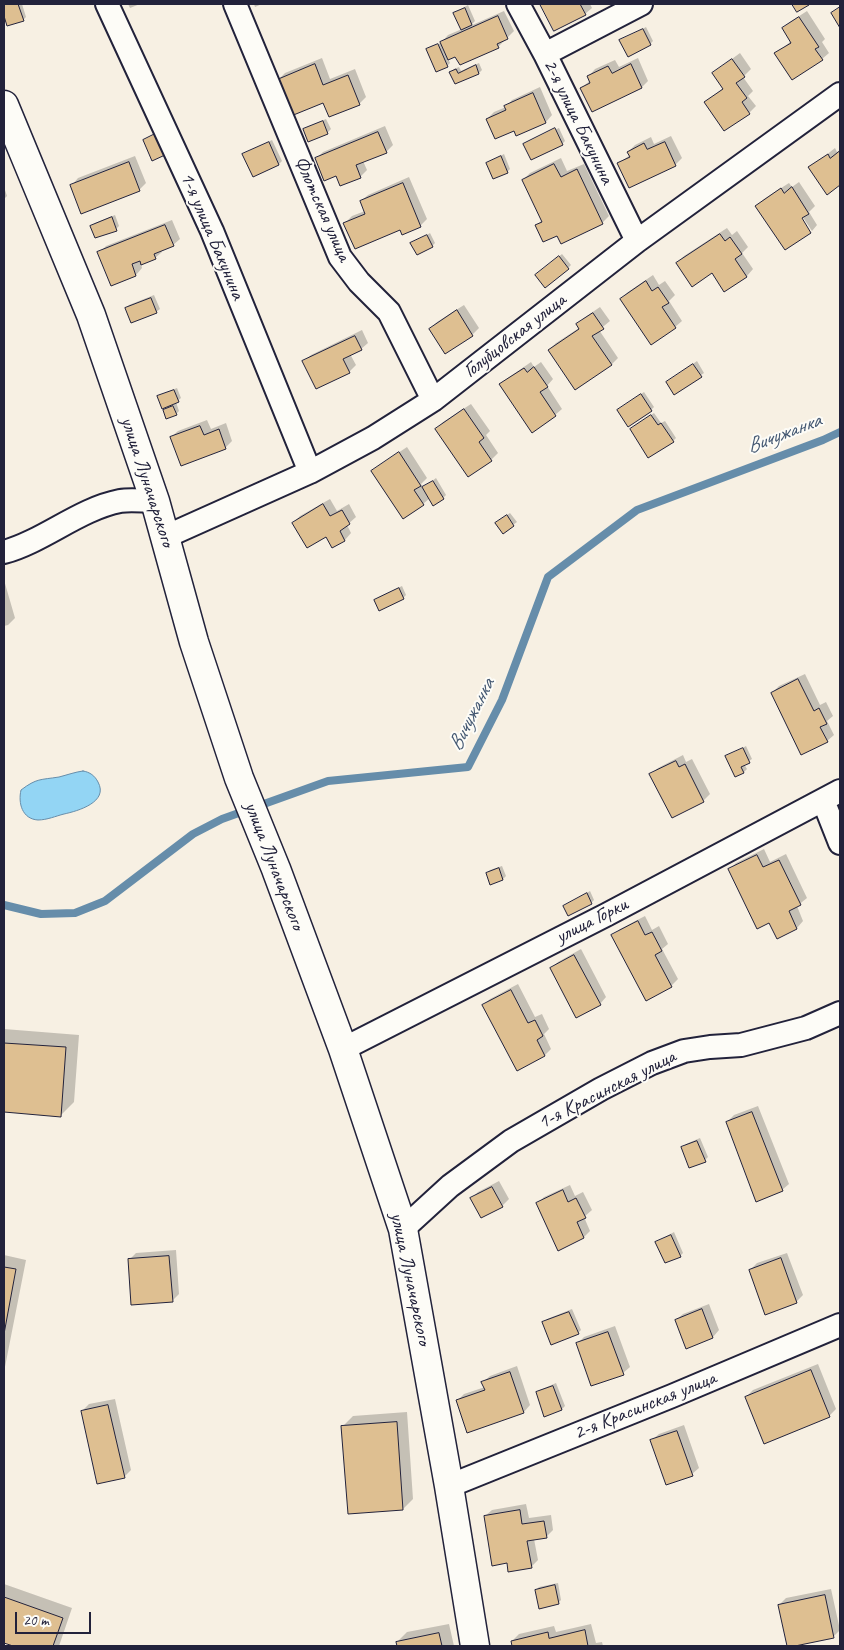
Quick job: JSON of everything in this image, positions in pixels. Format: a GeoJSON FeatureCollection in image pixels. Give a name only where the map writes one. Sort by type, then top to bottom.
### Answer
{"type":"FeatureCollection","features":[{"type":"Feature","properties":{"kind":"main road","name":"улица Луначарского"},"geometry":{"type":"LineString","coordinates":[[4,105],[91,315],[155,500],[194,642],[239,778],[276,869],[343,1050],[403,1229],[449,1486],[475,1646]]}},
{"type":"Feature","properties":{"kind":"street","name":"1-я улица Бакунина"},"geometry":{"type":"LineString","coordinates":[[107,4],[212,231],[310,472]]}},
{"type":"Feature","properties":{"kind":"street","name":"Флотская улица"},"geometry":{"type":"LineString","coordinates":[[235,4],[340,257],[359,282],[388,312],[433,400]]}},
{"type":"Feature","properties":{"kind":"street","name":"2-я улица Бакунина"},"geometry":{"type":"LineString","coordinates":[[518,4],[545,54],[637,241]]}},
{"type":"Feature","properties":{"kind":"street"},"geometry":{"type":"LineString","coordinates":[[545,54],[641,4]]}},
{"type":"Feature","properties":{"kind":"street","name":"Голубцовская улица"},"geometry":{"type":"LineString","coordinates":[[165,537],[310,472],[372,438],[433,400],[637,241],[840,94]]}},
{"type":"Feature","properties":{"kind":"street"},"geometry":{"type":"LineString","coordinates":[[4,552],[43,537],[104,506],[121,501],[155,500]]}},
{"type":"Feature","properties":{"kind":"street"},"geometry":{"type":"LineString","coordinates":[[832,796],[840,843]]}},
{"type":"Feature","properties":{"kind":"street","name":"улица Горки"},"geometry":{"type":"LineString","coordinates":[[343,1050],[832,796]]}},
{"type":"Feature","properties":{"kind":"street","name":"1-я Красинская улица"},"geometry":{"type":"LineString","coordinates":[[403,1229],[450,1186],[511,1141],[601,1089],[652,1064],[684,1051],[741,1045],[806,1028],[840,1013]]}},
{"type":"Feature","properties":{"kind":"street","name":"2-я Красинская улица"},"geometry":{"type":"LineString","coordinates":[[449,1486],[672,1396],[840,1325]]}},
{"type":"Feature","properties":{"kind":"water"},"geometry":{"type":"Polygon","coordinates":[[[83,771],[94,776],[100,789],[96,800],[84,808],[41,820],[28,817],[22,810],[21,790],[31,783],[83,771]]]}},
{"type":"Feature","properties":{"kind":"building"},"geometry":{"type":"Polygon","coordinates":[[[4,4],[18,4],[24,21],[7,26],[4,16],[4,4]]]}},
{"type":"Feature","properties":{"kind":"building"},"geometry":{"type":"Polygon","coordinates":[[[540,4],[580,4],[586,15],[554,31],[540,4]]]}},
{"type":"Feature","properties":{"kind":"building"},"geometry":{"type":"Polygon","coordinates":[[[792,4],[809,4],[809,5],[797,12],[792,4]]]}},
{"type":"Feature","properties":{"kind":"building"},"geometry":{"type":"Polygon","coordinates":[[[840,7],[840,28],[831,13],[840,7]]]}},
{"type":"Feature","properties":{"kind":"building"},"geometry":{"type":"Polygon","coordinates":[[[465,8],[472,25],[461,30],[453,13],[465,8]]]}},
{"type":"Feature","properties":{"kind":"building"},"geometry":{"type":"Polygon","coordinates":[[[498,16],[508,39],[497,44],[499,48],[460,65],[455,57],[448,60],[440,42],[498,16]]]}},
{"type":"Feature","properties":{"kind":"building"},"geometry":{"type":"Polygon","coordinates":[[[799,17],[819,47],[815,49],[823,60],[792,80],[774,53],[791,43],[782,28],[799,17]]]}},
{"type":"Feature","properties":{"kind":"building"},"geometry":{"type":"Polygon","coordinates":[[[643,29],[651,45],[628,57],[619,40],[643,29]]]}},
{"type":"Feature","properties":{"kind":"building"},"geometry":{"type":"Polygon","coordinates":[[[438,44],[448,67],[436,72],[426,49],[438,44]]]}},
{"type":"Feature","properties":{"kind":"building"},"geometry":{"type":"Polygon","coordinates":[[[732,59],[745,77],[736,83],[747,98],[742,102],[750,114],[724,131],[704,102],[723,89],[712,73],[732,59]]]}},
{"type":"Feature","properties":{"kind":"building"},"geometry":{"type":"Polygon","coordinates":[[[315,64],[323,85],[348,75],[360,105],[329,117],[323,103],[291,116],[277,80],[315,64]]]}},
{"type":"Feature","properties":{"kind":"building"},"geometry":{"type":"Polygon","coordinates":[[[631,64],[642,88],[592,112],[580,88],[590,83],[587,76],[608,66],[612,73],[631,64]]]}},
{"type":"Feature","properties":{"kind":"building"},"geometry":{"type":"Polygon","coordinates":[[[476,65],[479,74],[455,84],[449,72],[456,69],[458,73],[476,65]]]}},
{"type":"Feature","properties":{"kind":"building"},"geometry":{"type":"Polygon","coordinates":[[[533,93],[546,123],[516,136],[514,131],[495,139],[486,119],[506,110],[504,106],[533,93]]]}},
{"type":"Feature","properties":{"kind":"building"},"geometry":{"type":"Polygon","coordinates":[[[323,121],[328,134],[308,142],[303,129],[323,121]]]}},
{"type":"Feature","properties":{"kind":"building"},"geometry":{"type":"Polygon","coordinates":[[[555,128],[563,145],[531,160],[523,144],[555,128]]]}},
{"type":"Feature","properties":{"kind":"building"},"geometry":{"type":"Polygon","coordinates":[[[378,132],[387,153],[356,165],[361,178],[340,186],[336,176],[324,181],[315,158],[378,132]]]}},
{"type":"Feature","properties":{"kind":"building"},"geometry":{"type":"Polygon","coordinates":[[[155,134],[165,155],[152,161],[143,140],[155,134]]]}},
{"type":"Feature","properties":{"kind":"building"},"geometry":{"type":"Polygon","coordinates":[[[269,142],[279,165],[253,177],[242,154],[269,142]]]}},
{"type":"Feature","properties":{"kind":"building"},"geometry":{"type":"Polygon","coordinates":[[[665,142],[676,166],[629,188],[617,163],[630,157],[627,152],[644,143],[647,149],[665,142]]]}},
{"type":"Feature","properties":{"kind":"building"},"geometry":{"type":"Polygon","coordinates":[[[840,151],[840,185],[827,195],[808,167],[828,154],[830,158],[840,151]]]}},
{"type":"Feature","properties":{"kind":"building"},"geometry":{"type":"Polygon","coordinates":[[[501,156],[508,173],[493,179],[486,163],[501,156]]]}},
{"type":"Feature","properties":{"kind":"building"},"geometry":{"type":"Polygon","coordinates":[[[129,162],[140,191],[81,214],[70,185],[129,162]]]}},
{"type":"Feature","properties":{"kind":"building"},"geometry":{"type":"Polygon","coordinates":[[[554,164],[561,177],[577,169],[603,224],[561,244],[557,236],[543,242],[535,225],[542,222],[522,180],[554,164]]]}},
{"type":"Feature","properties":{"kind":"building"},"geometry":{"type":"Polygon","coordinates":[[[403,183],[421,227],[402,235],[400,230],[355,249],[343,223],[365,214],[360,201],[403,183]]]}},
{"type":"Feature","properties":{"kind":"building"},"geometry":{"type":"Polygon","coordinates":[[[792,187],[809,214],[802,218],[811,233],[785,250],[755,206],[781,188],[784,193],[792,187]]]}},
{"type":"Feature","properties":{"kind":"building"},"geometry":{"type":"Polygon","coordinates":[[[112,217],[117,231],[95,238],[90,226],[112,217]]]}},
{"type":"Feature","properties":{"kind":"building"},"geometry":{"type":"Polygon","coordinates":[[[165,225],[174,246],[154,254],[156,259],[141,265],[140,261],[132,264],[136,276],[111,286],[97,252],[165,225]]]}},
{"type":"Feature","properties":{"kind":"building"},"geometry":{"type":"Polygon","coordinates":[[[720,234],[725,241],[730,237],[742,254],[735,259],[747,277],[724,292],[712,273],[692,287],[676,263],[720,234]]]}},
{"type":"Feature","properties":{"kind":"building"},"geometry":{"type":"Polygon","coordinates":[[[427,235],[433,247],[417,255],[410,243],[427,235]]]}},
{"type":"Feature","properties":{"kind":"building"},"geometry":{"type":"Polygon","coordinates":[[[559,256],[569,269],[545,288],[535,275],[559,256]]]}},
{"type":"Feature","properties":{"kind":"building"},"geometry":{"type":"Polygon","coordinates":[[[646,281],[652,291],[658,287],[669,303],[662,307],[676,328],[651,345],[620,299],[646,281]]]}},
{"type":"Feature","properties":{"kind":"building"},"geometry":{"type":"Polygon","coordinates":[[[151,298],[157,313],[131,323],[125,308],[151,298]]]}},
{"type":"Feature","properties":{"kind":"building"},"geometry":{"type":"Polygon","coordinates":[[[457,310],[473,336],[445,354],[429,329],[457,310]]]}},
{"type":"Feature","properties":{"kind":"building"},"geometry":{"type":"Polygon","coordinates":[[[593,313],[604,329],[592,336],[612,365],[575,390],[548,350],[579,329],[576,324],[593,313]]]}},
{"type":"Feature","properties":{"kind":"building"},"geometry":{"type":"Polygon","coordinates":[[[355,336],[362,350],[343,359],[350,373],[316,389],[302,361],[355,336]]]}},
{"type":"Feature","properties":{"kind":"building"},"geometry":{"type":"Polygon","coordinates":[[[693,364],[702,377],[674,395],[666,382],[693,364]]]}},
{"type":"Feature","properties":{"kind":"building"},"geometry":{"type":"Polygon","coordinates":[[[534,367],[548,387],[540,392],[556,416],[532,433],[499,384],[524,368],[527,372],[534,367]]]}},
{"type":"Feature","properties":{"kind":"building"},"geometry":{"type":"Polygon","coordinates":[[[174,390],[179,402],[162,409],[157,396],[174,390]]]}},
{"type":"Feature","properties":{"kind":"building"},"geometry":{"type":"Polygon","coordinates":[[[641,394],[652,411],[628,427],[617,410],[641,394]]]}},
{"type":"Feature","properties":{"kind":"building"},"geometry":{"type":"Polygon","coordinates":[[[173,406],[177,415],[166,419],[163,410],[173,406]]]}},
{"type":"Feature","properties":{"kind":"building"},"geometry":{"type":"Polygon","coordinates":[[[464,409],[484,438],[479,442],[492,461],[468,477],[435,429],[464,409]]]}},
{"type":"Feature","properties":{"kind":"building"},"geometry":{"type":"Polygon","coordinates":[[[651,415],[658,425],[661,423],[674,442],[648,458],[630,429],[651,415]]]}},
{"type":"Feature","properties":{"kind":"building"},"geometry":{"type":"Polygon","coordinates":[[[200,426],[204,435],[219,429],[226,449],[181,466],[170,437],[200,426]]]}},
{"type":"Feature","properties":{"kind":"building"},"geometry":{"type":"Polygon","coordinates":[[[399,452],[421,486],[414,490],[424,505],[403,519],[371,471],[399,452]]]}},
{"type":"Feature","properties":{"kind":"building"},"geometry":{"type":"Polygon","coordinates":[[[433,481],[444,499],[433,506],[422,487],[433,481]]]}},
{"type":"Feature","properties":{"kind":"building"},"geometry":{"type":"Polygon","coordinates":[[[323,504],[330,516],[342,510],[350,524],[340,531],[345,541],[332,548],[326,537],[307,548],[292,523],[323,504]]]}},
{"type":"Feature","properties":{"kind":"building"},"geometry":{"type":"Polygon","coordinates":[[[507,515],[514,526],[503,534],[495,523],[507,515]]]}},
{"type":"Feature","properties":{"kind":"building"},"geometry":{"type":"Polygon","coordinates":[[[399,588],[404,599],[379,611],[374,600],[399,588]]]}},
{"type":"Feature","properties":{"kind":"building"},"geometry":{"type":"Polygon","coordinates":[[[798,679],[814,711],[819,708],[827,724],[820,727],[828,742],[801,755],[771,693],[798,679]]]}},
{"type":"Feature","properties":{"kind":"building"},"geometry":{"type":"Polygon","coordinates":[[[743,748],[750,763],[741,767],[744,773],[735,777],[725,756],[743,748]]]}},
{"type":"Feature","properties":{"kind":"building"},"geometry":{"type":"Polygon","coordinates":[[[676,761],[679,767],[685,764],[704,802],[672,818],[649,774],[676,761]]]}},
{"type":"Feature","properties":{"kind":"building"},"geometry":{"type":"Polygon","coordinates":[[[757,855],[763,867],[779,860],[801,905],[789,911],[797,929],[777,939],[769,923],[757,929],[728,869],[757,855]]]}},
{"type":"Feature","properties":{"kind":"building"},"geometry":{"type":"Polygon","coordinates":[[[499,868],[503,880],[490,885],[486,873],[499,868]]]}},
{"type":"Feature","properties":{"kind":"building"},"geometry":{"type":"Polygon","coordinates":[[[587,893],[592,904],[568,916],[563,906],[587,893]]]}},
{"type":"Feature","properties":{"kind":"building"},"geometry":{"type":"Polygon","coordinates":[[[638,921],[645,935],[652,932],[662,951],[655,955],[672,987],[646,1001],[611,935],[638,921]]]}},
{"type":"Feature","properties":{"kind":"building"},"geometry":{"type":"Polygon","coordinates":[[[574,955],[601,1005],[576,1018],[550,968],[574,955]]]}},
{"type":"Feature","properties":{"kind":"building"},"geometry":{"type":"Polygon","coordinates":[[[511,990],[528,1023],[535,1020],[543,1036],[537,1040],[545,1056],[517,1071],[482,1005],[511,990]]]}},
{"type":"Feature","properties":{"kind":"building"},"geometry":{"type":"Polygon","coordinates":[[[4,1043],[66,1047],[61,1117],[4,1112],[4,1043]]]}},
{"type":"Feature","properties":{"kind":"building"},"geometry":{"type":"Polygon","coordinates":[[[752,1112],[783,1191],[756,1202],[726,1122],[752,1112]]]}},
{"type":"Feature","properties":{"kind":"building"},"geometry":{"type":"Polygon","coordinates":[[[697,1141],[706,1162],[689,1168],[681,1147],[697,1141]]]}},
{"type":"Feature","properties":{"kind":"building"},"geometry":{"type":"Polygon","coordinates":[[[492,1187],[503,1207],[481,1218],[470,1198],[492,1187]]]}},
{"type":"Feature","properties":{"kind":"building"},"geometry":{"type":"Polygon","coordinates":[[[563,1190],[568,1202],[576,1198],[586,1218],[577,1222],[584,1238],[558,1251],[536,1203],[563,1190]]]}},
{"type":"Feature","properties":{"kind":"building"},"geometry":{"type":"Polygon","coordinates":[[[671,1235],[681,1257],[665,1263],[655,1242],[671,1235]]]}},
{"type":"Feature","properties":{"kind":"building"},"geometry":{"type":"Polygon","coordinates":[[[169,1256],[173,1302],[131,1305],[128,1259],[169,1256]]]}},
{"type":"Feature","properties":{"kind":"building"},"geometry":{"type":"Polygon","coordinates":[[[781,1258],[797,1303],[765,1315],[749,1270],[781,1258]]]}},
{"type":"Feature","properties":{"kind":"building"},"geometry":{"type":"Polygon","coordinates":[[[4,1267],[16,1269],[4,1334],[4,1267]]]}},
{"type":"Feature","properties":{"kind":"building"},"geometry":{"type":"Polygon","coordinates":[[[702,1309],[713,1338],[686,1349],[675,1320],[702,1309]]]}},
{"type":"Feature","properties":{"kind":"building"},"geometry":{"type":"Polygon","coordinates":[[[569,1312],[579,1334],[551,1345],[542,1322],[569,1312]]]}},
{"type":"Feature","properties":{"kind":"building"},"geometry":{"type":"Polygon","coordinates":[[[608,1332],[624,1375],[591,1386],[576,1343],[608,1332]]]}},
{"type":"Feature","properties":{"kind":"building"},"geometry":{"type":"Polygon","coordinates":[[[811,1370],[830,1417],[764,1444],[745,1397],[811,1370]]]}},
{"type":"Feature","properties":{"kind":"building"},"geometry":{"type":"Polygon","coordinates":[[[510,1372],[524,1413],[467,1433],[456,1400],[485,1390],[481,1382],[510,1372]]]}},
{"type":"Feature","properties":{"kind":"building"},"geometry":{"type":"Polygon","coordinates":[[[553,1386],[562,1410],[544,1417],[536,1392],[553,1386]]]}},
{"type":"Feature","properties":{"kind":"building"},"geometry":{"type":"Polygon","coordinates":[[[108,1405],[125,1478],[97,1484],[81,1411],[108,1405]]]}},
{"type":"Feature","properties":{"kind":"building"},"geometry":{"type":"Polygon","coordinates":[[[397,1422],[403,1510],[348,1514],[341,1426],[397,1422]]]}},
{"type":"Feature","properties":{"kind":"building"},"geometry":{"type":"Polygon","coordinates":[[[677,1431],[693,1476],[666,1485],[650,1440],[677,1431]]]}},
{"type":"Feature","properties":{"kind":"building"},"geometry":{"type":"Polygon","coordinates":[[[520,1510],[522,1524],[544,1521],[547,1538],[527,1541],[532,1568],[508,1572],[507,1563],[492,1566],[484,1516],[520,1510]]]}},
{"type":"Feature","properties":{"kind":"building"},"geometry":{"type":"Polygon","coordinates":[[[555,1585],[559,1604],[539,1609],[535,1590],[555,1585]]]}},
{"type":"Feature","properties":{"kind":"building"},"geometry":{"type":"Polygon","coordinates":[[[825,1595],[834,1638],[787,1646],[778,1605],[825,1595]]]}},
{"type":"Feature","properties":{"kind":"building"},"geometry":{"type":"Polygon","coordinates":[[[4,1597],[63,1618],[53,1646],[13,1646],[4,1643],[4,1597]]]}},
{"type":"Feature","properties":{"kind":"building"},"geometry":{"type":"Polygon","coordinates":[[[585,1630],[588,1646],[512,1646],[511,1641],[548,1632],[549,1638],[585,1630]]]}},
{"type":"Feature","properties":{"kind":"building"},"geometry":{"type":"Polygon","coordinates":[[[439,1633],[442,1646],[397,1646],[396,1642],[439,1633]]]}},
{"type":"Feature","properties":{"kind":"waterway","name":"Вичужанка"},"geometry":{"type":"LineString","coordinates":[[4,905],[41,914],[75,913],[105,901],[193,834],[222,819],[328,781],[468,767],[502,700],[548,577],[637,510],[840,432]]}}]}
